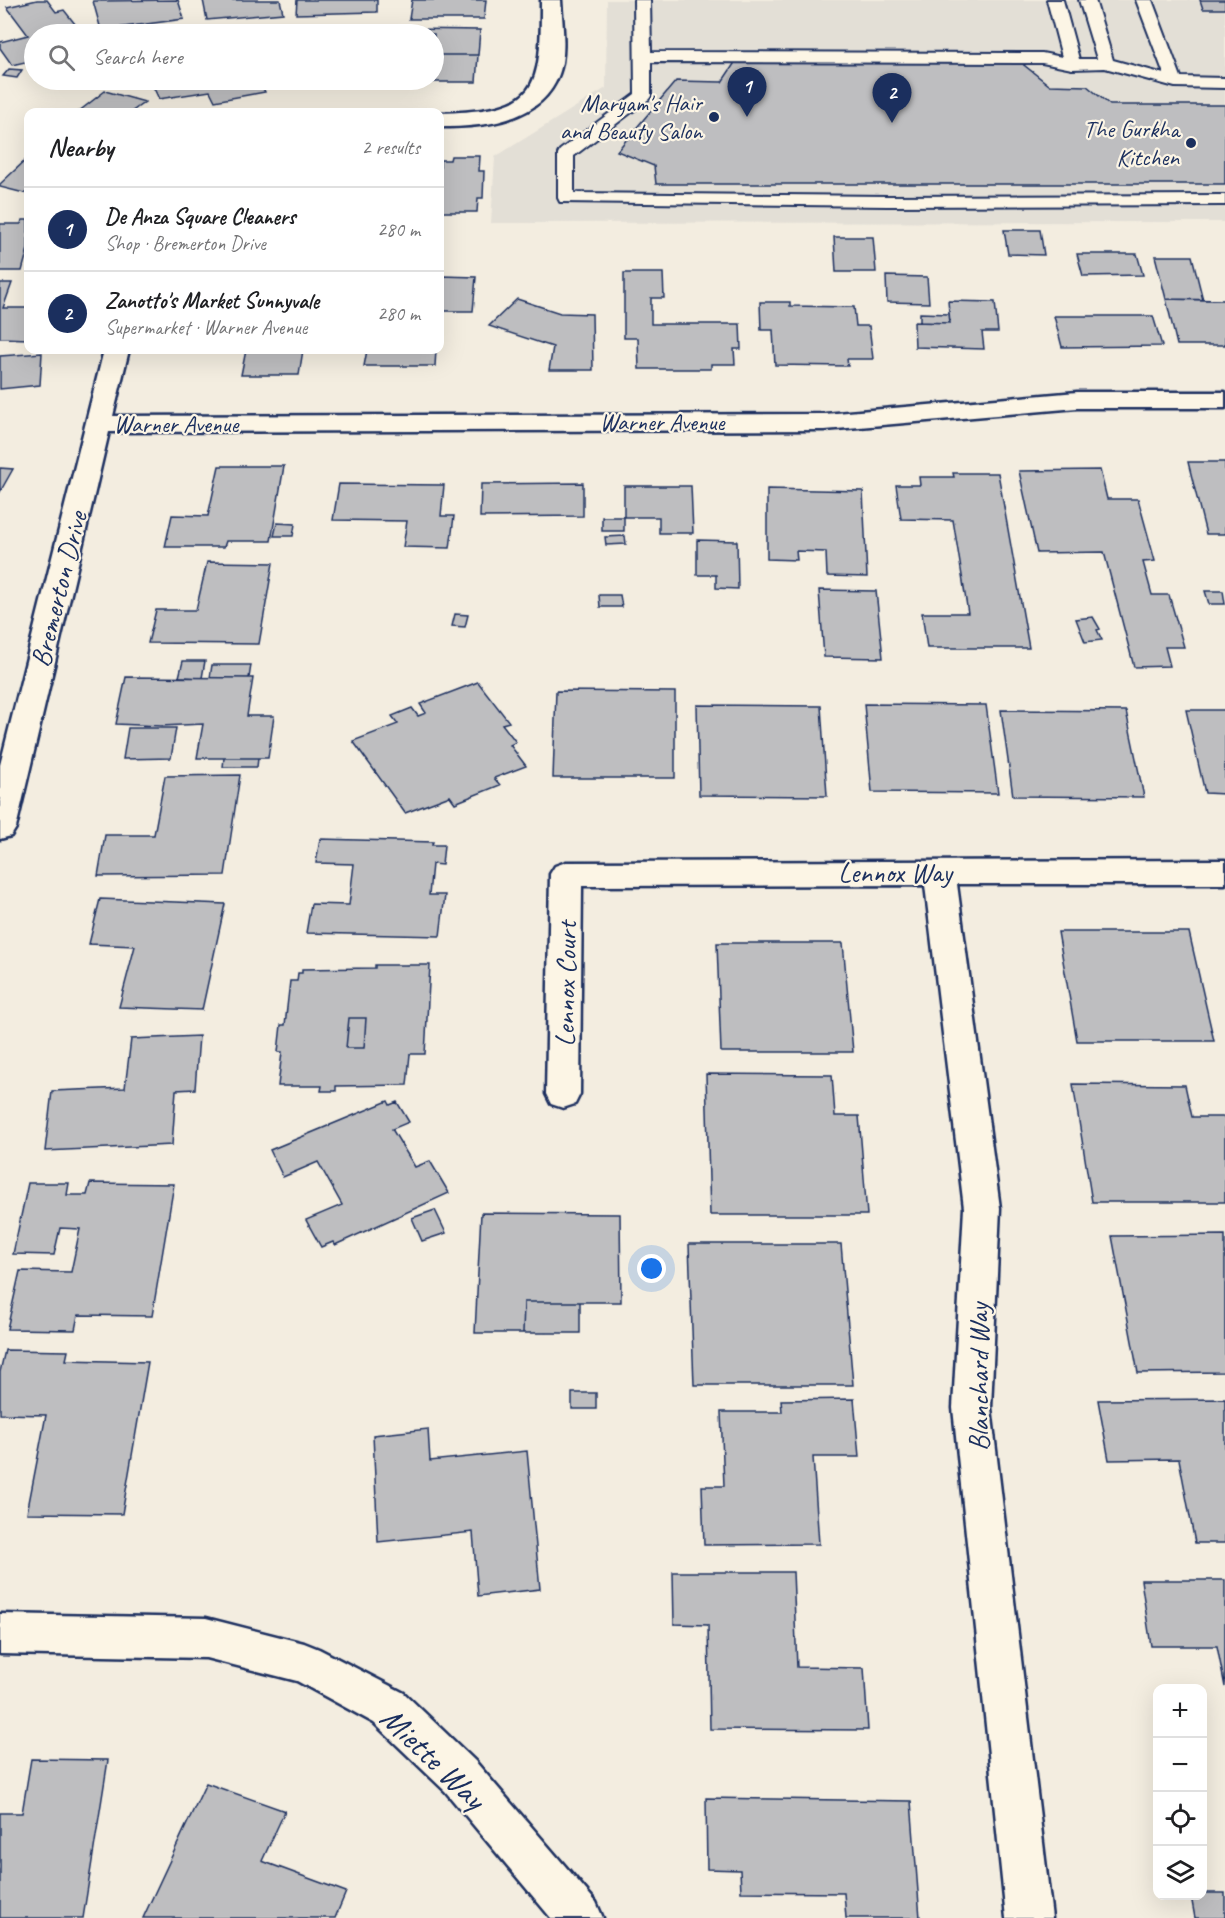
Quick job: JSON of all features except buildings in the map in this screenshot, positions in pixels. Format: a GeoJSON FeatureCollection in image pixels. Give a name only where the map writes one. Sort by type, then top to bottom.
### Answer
{"type":"FeatureCollection","features":[{"type":"Feature","properties":{"kind":"street"},"geometry":{"type":"LineString","coordinates":[[444,120],[470,120],[498,115],[521,106],[540,91],[549,73],[551,0]]}},
{"type":"Feature","properties":{"kind":"street","name":"Bremerton Drive"},"geometry":{"type":"LineString","coordinates":[[0,828],[115,354]]}},
{"type":"Feature","properties":{"kind":"street","name":"Warner Avenue"},"geometry":{"type":"LineString","coordinates":[[98,424],[825,422],[1077,400],[1225,400]]}},
{"type":"Feature","properties":{"kind":"street","name":"Blanchard Way"},"geometry":{"type":"LineString","coordinates":[[939,872],[982,1208],[972,1408],[1029,1918]]}},
{"type":"Feature","properties":{"kind":"street","name":"Lennox Way"},"geometry":{"type":"LineString","coordinates":[[566,874],[1225,872]]}},
{"type":"Feature","properties":{"kind":"street","name":"Lennox Court"},"geometry":{"type":"LineString","coordinates":[[564,1094],[566,874]]}},
{"type":"Feature","properties":{"kind":"street","name":"Miette Way"},"geometry":{"type":"LineString","coordinates":[[0,1634],[206,1638],[304,1663],[389,1708],[460,1776],[580,1918]]}},
{"type":"Feature","properties":{"kind":"lane"},"geometry":{"type":"LineString","coordinates":[[642,0],[643,96],[566,154],[566,198],[888,201],[1225,200]]}},
{"type":"Feature","properties":{"kind":"lane"},"geometry":{"type":"LineString","coordinates":[[1055,0],[1072,64]]}},
{"type":"Feature","properties":{"kind":"lane"},"geometry":{"type":"LineString","coordinates":[[1088,0],[1106,63]]}},
{"type":"Feature","properties":{"kind":"lane"},"geometry":{"type":"LineString","coordinates":[[1144,0],[1175,82]]}},
{"type":"Feature","properties":{"kind":"lane"},"geometry":{"type":"LineString","coordinates":[[643,57],[1042,58],[1072,64],[1106,63],[1175,82],[1225,82]]}},
{"type":"Feature","properties":{"kind":"shaded area"},"geometry":{"type":"Polygon","coordinates":[[[607,0],[1225,0],[1225,222],[491,223],[495,157],[606,88],[607,0]]]}},
{"type":"Feature","properties":{"kind":"place","name":"Maryam's Hair and Beauty Salon"},"geometry":{"type":"Point","coordinates":[714,117]}},
{"type":"Feature","properties":{"kind":"place","name":"De Anza Square Cleaners"},"geometry":{"type":"Point","coordinates":[747,117]}},
{"type":"Feature","properties":{"kind":"place","name":"Zanotto's Market Sunnyvale"},"geometry":{"type":"Point","coordinates":[892,123]}},
{"type":"Feature","properties":{"kind":"place","name":"The Gurkha Kitchen"},"geometry":{"type":"Point","coordinates":[1191,143]}}]}
